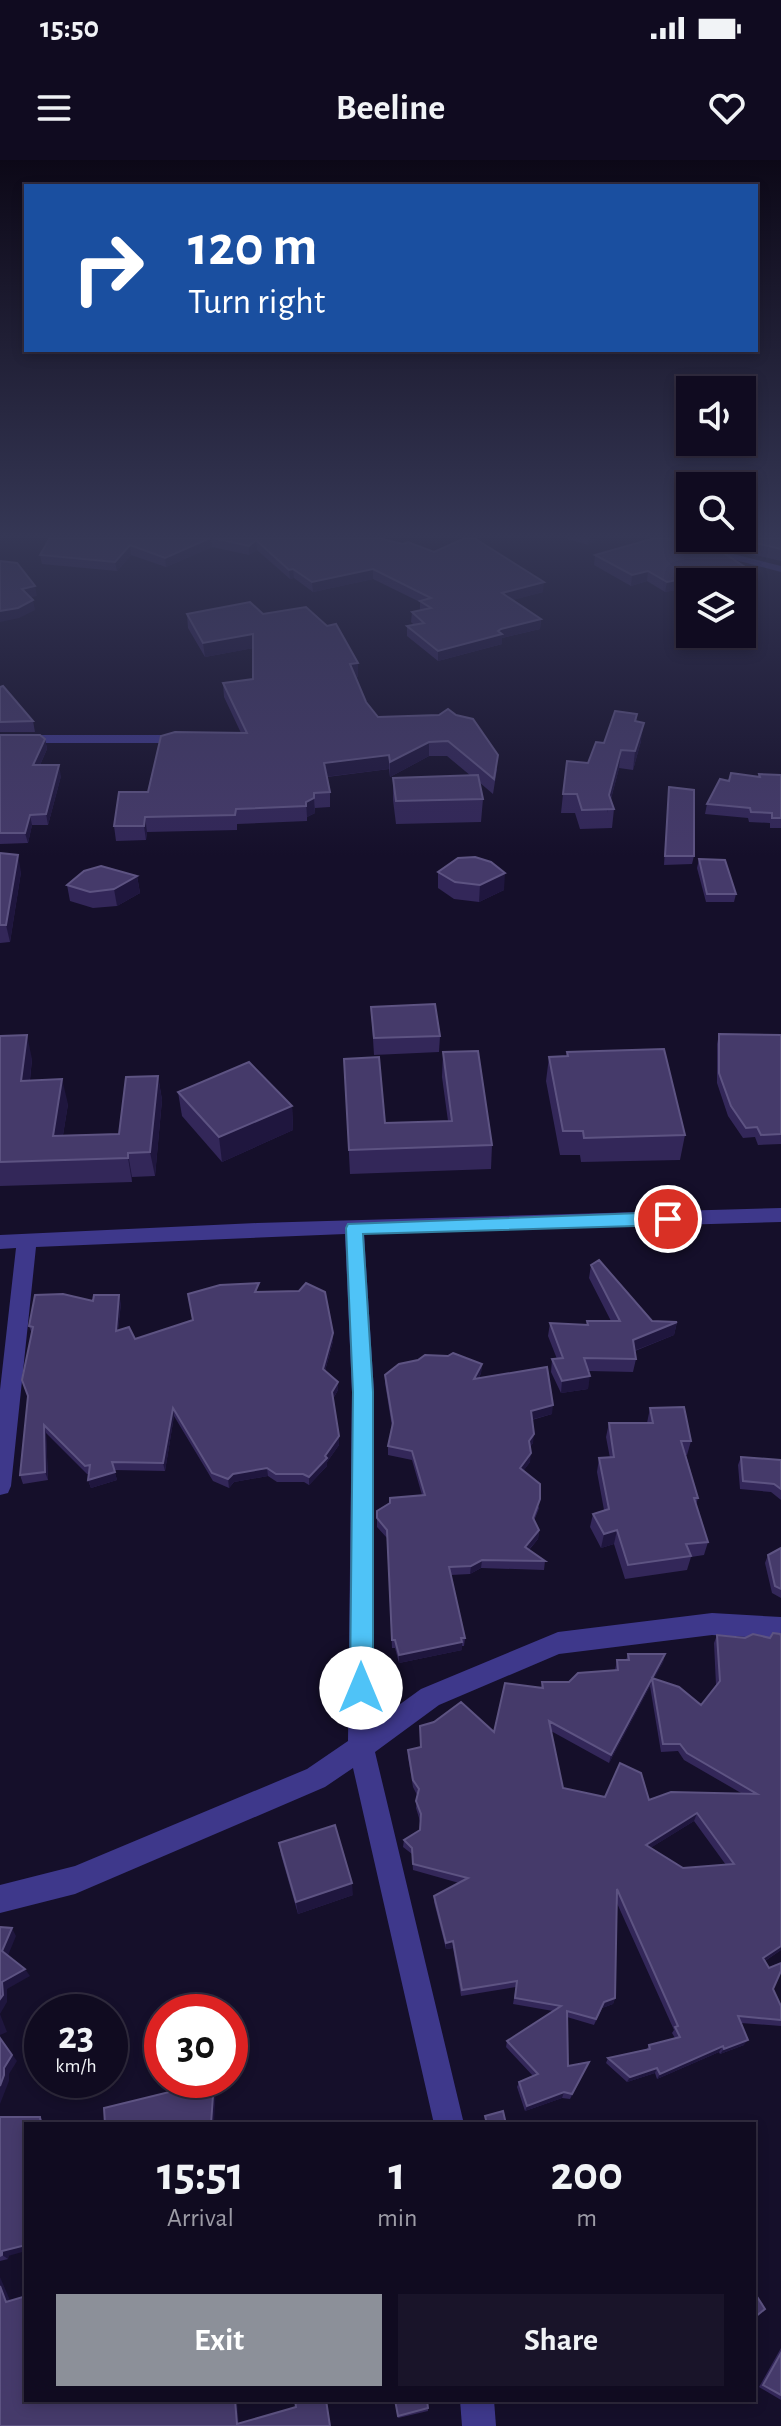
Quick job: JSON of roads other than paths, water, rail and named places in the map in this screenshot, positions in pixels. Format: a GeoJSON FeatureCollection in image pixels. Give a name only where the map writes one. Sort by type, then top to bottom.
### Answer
{"type":"FeatureCollection","features":[{"type":"Feature","properties":{"kind":"street"},"geometry":{"type":"LineString","coordinates":[[0,739],[190,739]]}},
{"type":"Feature","properties":{"kind":"street"},"geometry":{"type":"LineString","coordinates":[[0,1242],[781,1215]]}},
{"type":"Feature","properties":{"kind":"street"},"geometry":{"type":"LineString","coordinates":[[354,1228],[363,1392],[361,1747],[449,2122]]}},
{"type":"Feature","properties":{"kind":"street"},"geometry":{"type":"LineString","coordinates":[[0,1486],[27,1241]]}},
{"type":"Feature","properties":{"kind":"street"},"geometry":{"type":"LineString","coordinates":[[0,1899],[75,1880],[316,1778],[430,1697],[558,1643],[712,1624],[781,1628]]}},
{"type":"Feature","properties":{"kind":"street"},"geometry":{"type":"LineString","coordinates":[[477,2402],[479,2426]]}}]}
